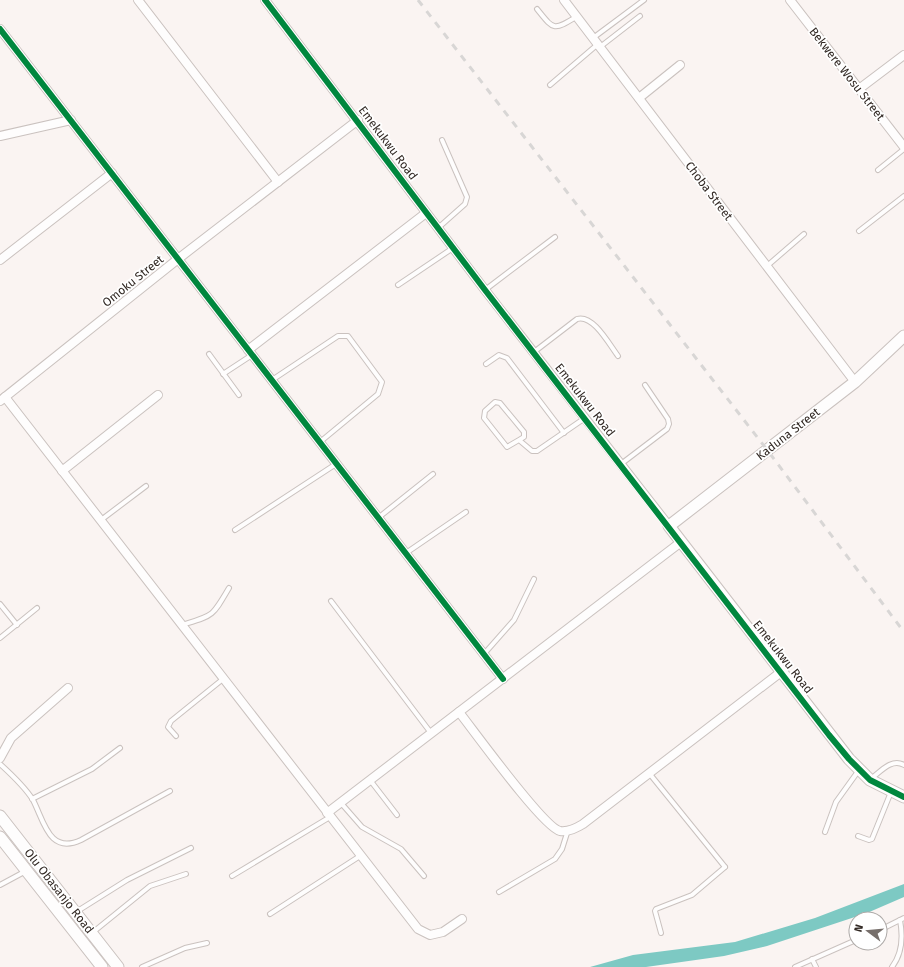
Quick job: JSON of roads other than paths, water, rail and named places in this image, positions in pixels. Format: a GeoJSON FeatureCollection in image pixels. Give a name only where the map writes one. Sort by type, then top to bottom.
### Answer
{"type":"FeatureCollection","features":[{"type":"Feature","properties":{"kind":"street"},"geometry":{"type":"LineString","coordinates":[[138,0],[278,182]]}},
{"type":"Feature","properties":{"kind":"street","name":"Emekukwu Road"},"geometry":{"type":"LineString","coordinates":[[265,0],[358,120],[485,290],[834,741],[870,780],[904,797]]}},
{"type":"Feature","properties":{"kind":"street","name":"Choba Street"},"geometry":{"type":"LineString","coordinates":[[564,0],[855,382]]}},
{"type":"Feature","properties":{"kind":"street","name":"Bekwere Wosu Street"},"geometry":{"type":"LineString","coordinates":[[790,0],[904,148]]}},
{"type":"Feature","properties":{"kind":"street"},"geometry":{"type":"LineString","coordinates":[[0,29],[503,679]]}},
{"type":"Feature","properties":{"kind":"street"},"geometry":{"type":"LineString","coordinates":[[859,89],[904,55]]}},
{"type":"Feature","properties":{"kind":"street"},"geometry":{"type":"LineString","coordinates":[[638,98],[680,65]]}},
{"type":"Feature","properties":{"kind":"street"},"geometry":{"type":"LineString","coordinates":[[0,136],[71,120]]}},
{"type":"Feature","properties":{"kind":"street","name":"Omoku Street"},"geometry":{"type":"LineString","coordinates":[[3,399],[178,259],[358,120]]}},
{"type":"Feature","properties":{"kind":"street"},"geometry":{"type":"LineString","coordinates":[[0,260],[112,173]]}},
{"type":"Feature","properties":{"kind":"street"},"geometry":{"type":"LineString","coordinates":[[250,353],[426,213]]}},
{"type":"Feature","properties":{"kind":"street","name":"Kaduna Street"},"geometry":{"type":"LineString","coordinates":[[669,526],[855,382],[904,336]]}},
{"type":"Feature","properties":{"kind":"street"},"geometry":{"type":"LineString","coordinates":[[62,471],[158,395]]}},
{"type":"Feature","properties":{"kind":"street"},"geometry":{"type":"LineString","coordinates":[[3,399],[62,471],[418,929],[430,935],[437,934],[443,932],[462,919]]}},
{"type":"Feature","properties":{"kind":"street"},"geometry":{"type":"LineString","coordinates":[[328,815],[340,802],[681,542]]}},
{"type":"Feature","properties":{"kind":"street"},"geometry":{"type":"LineString","coordinates":[[460,712],[541,817],[556,829],[568,830],[583,824],[781,672]]}},
{"type":"Feature","properties":{"kind":"street"},"geometry":{"type":"LineString","coordinates":[[0,758],[11,738],[68,688]]}},
{"type":"Feature","properties":{"kind":"street","name":"Olu Obasanjo Road"},"geometry":{"type":"LineString","coordinates":[[0,816],[118,967]]}},
{"type":"Feature","properties":{"kind":"street","name":"Olu Obasanjo Road"},"geometry":{"type":"LineString","coordinates":[[0,837],[102,967]]}},
{"type":"Feature","properties":{"kind":"lane"},"geometry":{"type":"LineString","coordinates":[[550,85],[644,0]]}},
{"type":"Feature","properties":{"kind":"lane"},"geometry":{"type":"LineString","coordinates":[[537,9],[550,26],[555,27],[559,27],[577,16]]}},
{"type":"Feature","properties":{"kind":"lane"},"geometry":{"type":"LineString","coordinates":[[597,43],[640,16]]}},
{"type":"Feature","properties":{"kind":"lane"},"geometry":{"type":"LineString","coordinates":[[438,228],[465,204],[467,197],[442,140]]}},
{"type":"Feature","properties":{"kind":"lane"},"geometry":{"type":"LineString","coordinates":[[878,170],[904,148]]}},
{"type":"Feature","properties":{"kind":"lane"},"geometry":{"type":"LineString","coordinates":[[859,232],[904,196]]}},
{"type":"Feature","properties":{"kind":"lane"},"geometry":{"type":"LineString","coordinates":[[767,266],[804,234]]}},
{"type":"Feature","properties":{"kind":"lane"},"geometry":{"type":"LineString","coordinates":[[485,290],[555,237]]}},
{"type":"Feature","properties":{"kind":"lane"},"geometry":{"type":"LineString","coordinates":[[398,285],[453,247]]}},
{"type":"Feature","properties":{"kind":"lane"},"geometry":{"type":"LineString","coordinates":[[534,352],[577,319],[582,318],[591,321],[618,356]]}},
{"type":"Feature","properties":{"kind":"lane"},"geometry":{"type":"LineString","coordinates":[[272,380],[338,336],[348,336],[382,382],[382,387],[378,394],[320,442]]}},
{"type":"Feature","properties":{"kind":"lane"},"geometry":{"type":"LineString","coordinates":[[223,374],[250,353]]}},
{"type":"Feature","properties":{"kind":"lane"},"geometry":{"type":"LineString","coordinates":[[209,354],[239,395]]}},
{"type":"Feature","properties":{"kind":"lane"},"geometry":{"type":"LineString","coordinates":[[486,364],[499,355],[507,358],[564,432]]}},
{"type":"Feature","properties":{"kind":"lane"},"geometry":{"type":"LineString","coordinates":[[621,464],[667,429],[669,424],[668,419],[645,385]]}},
{"type":"Feature","properties":{"kind":"lane"},"geometry":{"type":"LineString","coordinates":[[495,402],[500,403],[524,432],[524,437],[519,440],[507,447],[484,418],[485,411],[495,402]]}},
{"type":"Feature","properties":{"kind":"lane"},"geometry":{"type":"LineString","coordinates":[[519,440],[532,451],[537,451],[585,418]]}},
{"type":"Feature","properties":{"kind":"lane"},"geometry":{"type":"LineString","coordinates":[[235,530],[336,464]]}},
{"type":"Feature","properties":{"kind":"lane"},"geometry":{"type":"LineString","coordinates":[[378,518],[433,474]]}},
{"type":"Feature","properties":{"kind":"lane"},"geometry":{"type":"LineString","coordinates":[[100,520],[146,486]]}},
{"type":"Feature","properties":{"kind":"lane"},"geometry":{"type":"LineString","coordinates":[[406,553],[466,512]]}},
{"type":"Feature","properties":{"kind":"lane"},"geometry":{"type":"LineString","coordinates":[[484,654],[514,620],[534,579]]}},
{"type":"Feature","properties":{"kind":"lane"},"geometry":{"type":"LineString","coordinates":[[181,625],[210,616],[215,611],[229,588]]}},
{"type":"Feature","properties":{"kind":"lane"},"geometry":{"type":"LineString","coordinates":[[331,602],[431,734]]}},
{"type":"Feature","properties":{"kind":"lane"},"geometry":{"type":"LineString","coordinates":[[0,604],[18,625]]}},
{"type":"Feature","properties":{"kind":"lane"},"geometry":{"type":"LineString","coordinates":[[0,638],[38,608]]}},
{"type":"Feature","properties":{"kind":"lane"},"geometry":{"type":"LineString","coordinates":[[176,736],[168,727],[171,720],[223,679]]}},
{"type":"Feature","properties":{"kind":"lane"},"geometry":{"type":"LineString","coordinates":[[32,799],[92,769],[120,748]]}},
{"type":"Feature","properties":{"kind":"lane"},"geometry":{"type":"LineString","coordinates":[[870,780],[893,762],[898,762],[904,765]]}},
{"type":"Feature","properties":{"kind":"lane"},"geometry":{"type":"LineString","coordinates":[[0,764],[32,799],[48,833],[56,840],[66,844],[72,844],[170,791]]}},
{"type":"Feature","properties":{"kind":"lane"},"geometry":{"type":"LineString","coordinates":[[825,832],[836,802],[860,770]]}},
{"type":"Feature","properties":{"kind":"lane"},"geometry":{"type":"LineString","coordinates":[[649,773],[725,867],[692,895],[656,908],[655,911],[661,933]]}},
{"type":"Feature","properties":{"kind":"lane"},"geometry":{"type":"LineString","coordinates":[[370,780],[397,815]]}},
{"type":"Feature","properties":{"kind":"lane"},"geometry":{"type":"LineString","coordinates":[[858,836],[869,840],[872,839],[891,791]]}},
{"type":"Feature","properties":{"kind":"lane"},"geometry":{"type":"LineString","coordinates":[[340,802],[362,827],[401,849],[424,876]]}},
{"type":"Feature","properties":{"kind":"lane"},"geometry":{"type":"LineString","coordinates":[[232,876],[328,815]]}},
{"type":"Feature","properties":{"kind":"lane"},"geometry":{"type":"LineString","coordinates":[[499,892],[555,859],[562,849],[568,830]]}},
{"type":"Feature","properties":{"kind":"lane"},"geometry":{"type":"LineString","coordinates":[[76,913],[127,880],[191,848]]}},
{"type":"Feature","properties":{"kind":"lane"},"geometry":{"type":"LineString","coordinates":[[270,914],[360,856]]}},
{"type":"Feature","properties":{"kind":"lane"},"geometry":{"type":"LineString","coordinates":[[0,885],[27,871]]}},
{"type":"Feature","properties":{"kind":"lane"},"geometry":{"type":"LineString","coordinates":[[92,933],[150,886],[186,874]]}},
{"type":"Feature","properties":{"kind":"lane"},"geometry":{"type":"LineString","coordinates":[[888,926],[902,919],[901,947],[892,967]]}},
{"type":"Feature","properties":{"kind":"lane"},"geometry":{"type":"LineString","coordinates":[[142,967],[185,948],[207,943]]}},
{"type":"Feature","properties":{"kind":"lane"},"geometry":{"type":"LineString","coordinates":[[795,967],[848,943]]}},
{"type":"Feature","properties":{"kind":"lane"},"geometry":{"type":"LineString","coordinates":[[812,959],[816,967]]}},
{"type":"Feature","properties":{"kind":"water"},"geometry":{"type":"Polygon","coordinates":[[[904,884],[904,897],[872,911],[848,911],[848,919],[767,946],[724,956],[646,967],[590,967],[633,955],[735,942],[815,918],[904,884]]]}},
{"type":"Feature","properties":{"kind":"railway"},"geometry":{"type":"LineString","coordinates":[[418,0],[768,451],[904,632]]}}]}
